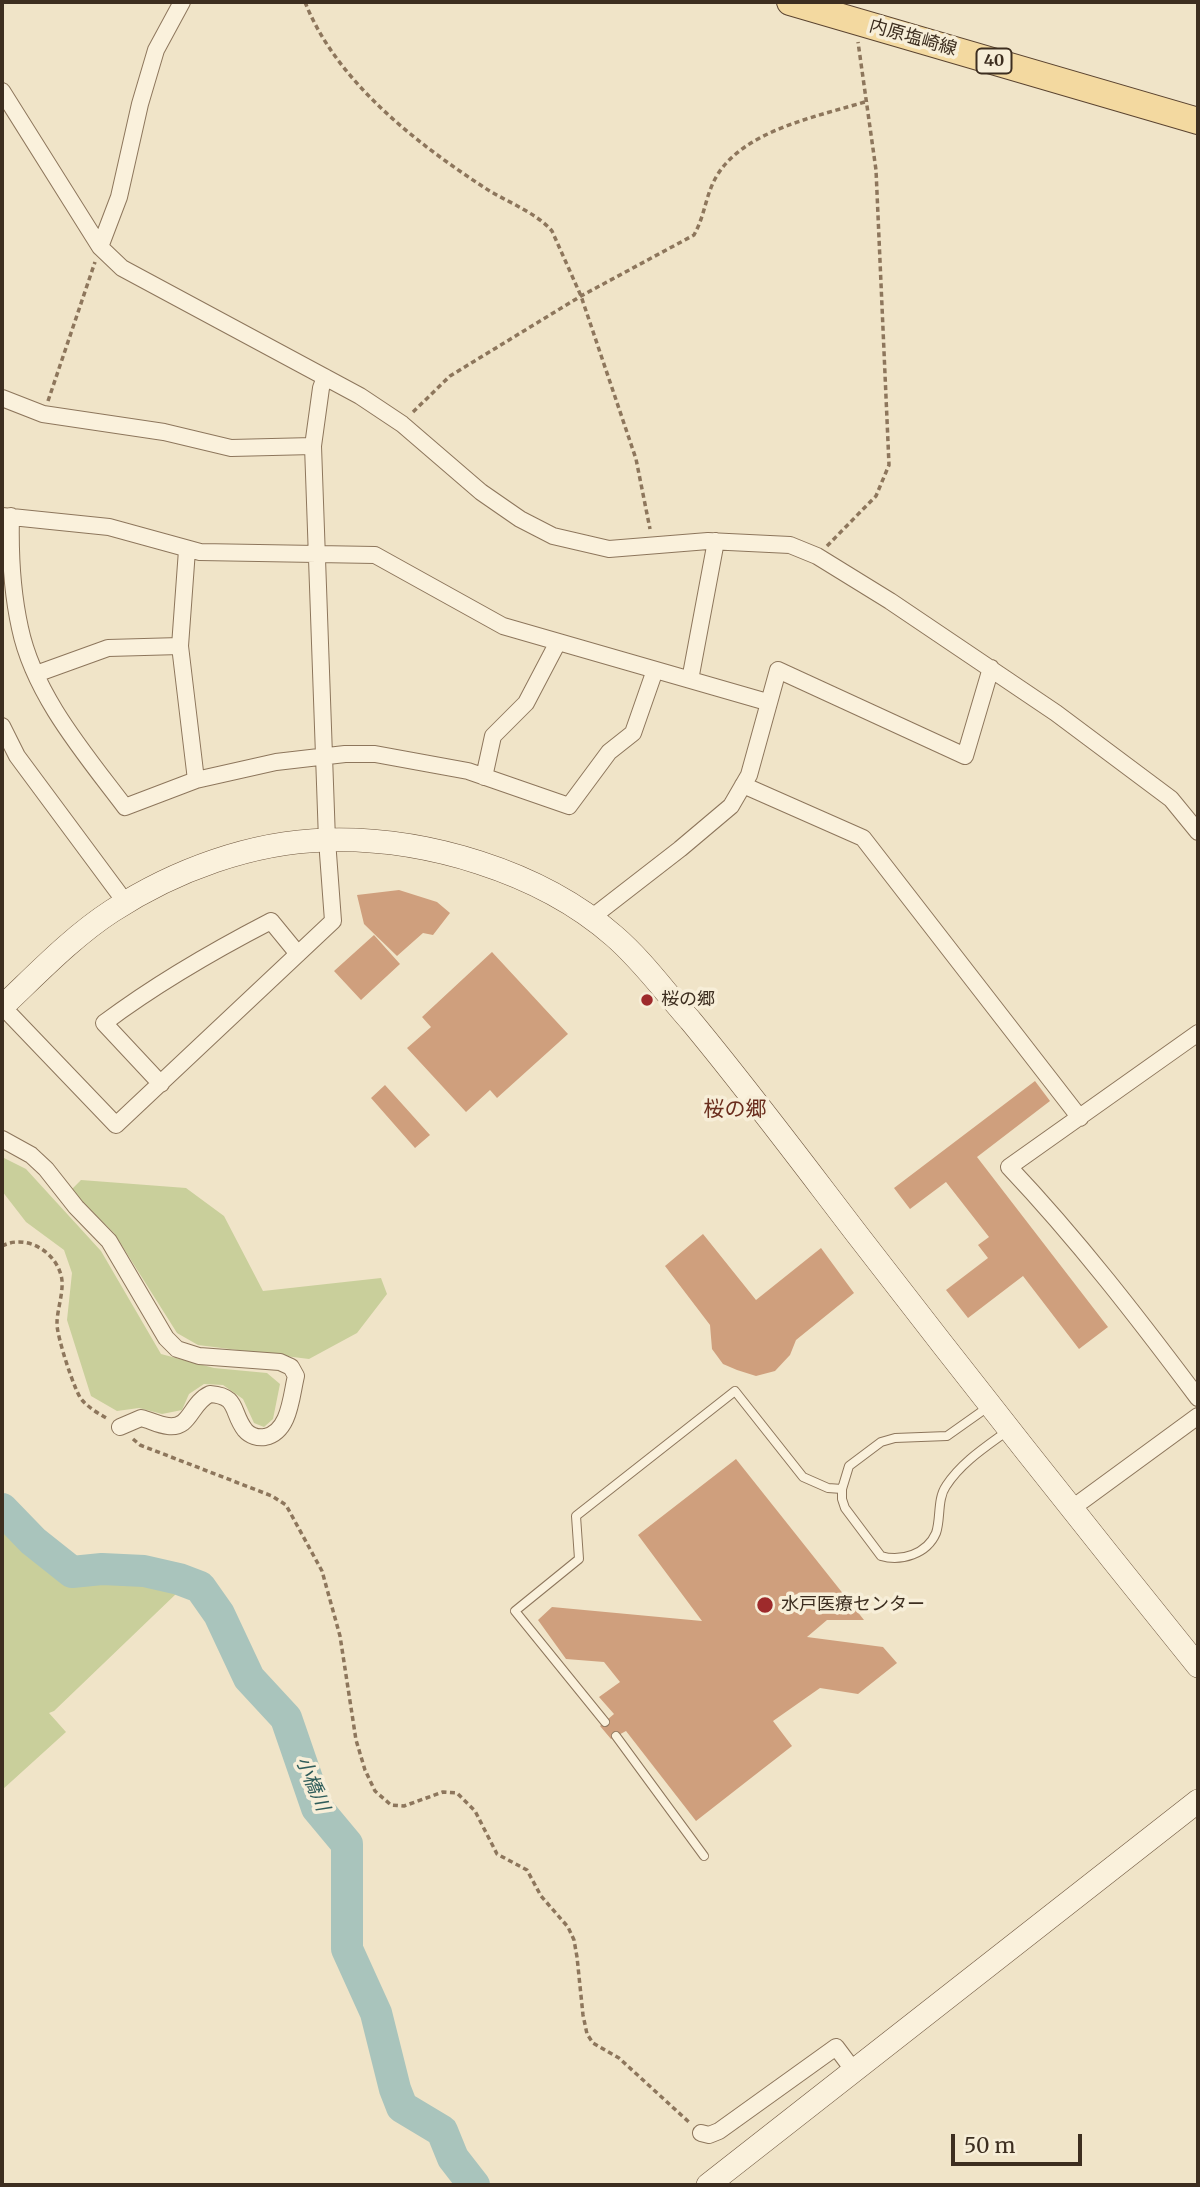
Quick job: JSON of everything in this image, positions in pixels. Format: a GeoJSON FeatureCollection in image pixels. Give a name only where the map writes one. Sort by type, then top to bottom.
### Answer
{"type":"FeatureCollection","features":[{"type":"Feature","properties":{"kind":"main road","name":"内原塩崎線"},"geometry":{"type":"LineString","coordinates":[[790,2],[1198,121]]}},
{"type":"Feature","properties":{"kind":"street"},"geometry":{"type":"LineString","coordinates":[[100,247],[119,197],[140,104],[156,50],[182,2]]}},
{"type":"Feature","properties":{"kind":"street"},"geometry":{"type":"LineString","coordinates":[[2,91],[100,247],[122,268],[326,377],[402,424],[481,492],[520,519],[553,536],[609,549],[716,541],[790,545],[817,556],[1056,713],[1171,799],[1198,832]]}},
{"type":"Feature","properties":{"kind":"street"},"geometry":{"type":"LineString","coordinates":[[326,377],[321,388],[313,446],[327,840],[333,921],[116,1125],[2,1006],[82,934],[126,903],[167,881],[229,857],[269,847],[327,840],[385,843],[429,850],[467,859],[516,876],[564,900],[616,937],[717,1053],[989,1406],[1198,1666]]}},
{"type":"Feature","properties":{"kind":"street"},"geometry":{"type":"LineString","coordinates":[[2,398],[43,414],[164,432],[231,448],[313,446]]}},
{"type":"Feature","properties":{"kind":"street"},"geometry":{"type":"LineString","coordinates":[[655,670],[632,733],[610,752],[569,806],[468,771],[375,754],[324,756],[276,762],[196,779],[125,807],[68,732],[36,674],[20,629],[7,516],[109,527],[200,552],[375,555],[503,626],[767,702]]}},
{"type":"Feature","properties":{"kind":"street"},"geometry":{"type":"LineString","coordinates":[[690,680],[716,541]]}},
{"type":"Feature","properties":{"kind":"street"},"geometry":{"type":"LineString","coordinates":[[187,550],[180,646],[196,779]]}},
{"type":"Feature","properties":{"kind":"street"},"geometry":{"type":"LineString","coordinates":[[484,777],[494,736],[526,704],[558,642]]}},
{"type":"Feature","properties":{"kind":"street"},"geometry":{"type":"LineString","coordinates":[[36,674],[107,648],[180,646]]}},
{"type":"Feature","properties":{"kind":"street"},"geometry":{"type":"LineString","coordinates":[[592,918],[731,806],[750,775],[767,702],[778,670],[965,756],[991,668]]}},
{"type":"Feature","properties":{"kind":"street"},"geometry":{"type":"LineString","coordinates":[[2,726],[17,755],[126,903]]}},
{"type":"Feature","properties":{"kind":"street"},"geometry":{"type":"LineString","coordinates":[[743,785],[863,838],[1080,1118]]}},
{"type":"Feature","properties":{"kind":"street"},"geometry":{"type":"LineString","coordinates":[[161,1084],[104,1023],[226,944],[271,921],[298,954]]}},
{"type":"Feature","properties":{"kind":"street"},"geometry":{"type":"LineString","coordinates":[[1198,1033],[1009,1167],[1096,1264],[1198,1398]]}},
{"type":"Feature","properties":{"kind":"street"},"geometry":{"type":"LineString","coordinates":[[2,1139],[31,1156],[46,1169],[76,1207],[109,1241],[166,1338],[177,1349],[199,1356],[279,1362],[291,1367],[296,1376],[283,1424],[270,1436],[250,1434],[241,1423],[233,1403],[226,1397],[210,1394],[195,1404],[183,1423],[174,1427],[141,1418],[120,1427]]}},
{"type":"Feature","properties":{"kind":"street"},"geometry":{"type":"LineString","coordinates":[[1071,1509],[1198,1416]]}},
{"type":"Feature","properties":{"kind":"street"},"geometry":{"type":"LineString","coordinates":[[708,2185],[1198,1801]]}},
{"type":"Feature","properties":{"kind":"street"},"geometry":{"type":"LineString","coordinates":[[701,2133],[709,2135],[719,2131],[836,2047],[854,2071]]}},
{"type":"Feature","properties":{"kind":"lane"},"geometry":{"type":"LineString","coordinates":[[605,1722],[515,1612],[579,1559],[576,1516],[735,1391],[803,1477],[828,1488],[842,1489]]}},
{"type":"Feature","properties":{"kind":"lane"},"geometry":{"type":"LineString","coordinates":[[989,1406],[947,1436],[895,1438],[881,1442],[849,1466],[842,1489],[845,1508],[881,1556],[890,1559],[914,1555],[922,1550],[935,1534],[944,1489],[964,1464],[1008,1430]]}},
{"type":"Feature","properties":{"kind":"lane"},"geometry":{"type":"LineString","coordinates":[[616,1736],[704,1856]]}},
{"type":"Feature","properties":{"kind":"path"},"geometry":{"type":"LineString","coordinates":[[305,2],[315,28],[357,83],[390,117],[447,163],[506,202],[545,223],[552,231],[581,296],[636,459],[653,545]]}},
{"type":"Feature","properties":{"kind":"path"},"geometry":{"type":"LineString","coordinates":[[817,556],[876,496],[889,465],[876,170],[855,21]]}},
{"type":"Feature","properties":{"kind":"path"},"geometry":{"type":"LineString","coordinates":[[402,424],[428,394],[450,376],[581,296],[694,235],[704,218],[708,195],[717,176],[735,156],[754,141],[777,130],[868,101]]}},
{"type":"Feature","properties":{"kind":"path"},"geometry":{"type":"LineString","coordinates":[[43,414],[100,247]]}},
{"type":"Feature","properties":{"kind":"path"},"geometry":{"type":"LineString","coordinates":[[2,1246],[21,1241],[49,1252],[62,1278],[56,1326],[80,1398],[140,1445],[272,1496],[286,1505],[322,1571],[340,1636],[356,1740],[375,1791],[391,1805],[404,1806],[443,1791],[457,1793],[475,1811],[497,1854],[527,1870],[541,1896],[568,1927],[574,1940],[587,2034],[593,2043],[620,2058],[701,2133]]}},
{"type":"Feature","properties":{"kind":"green space"},"geometry":{"type":"Polygon","coordinates":[[[2,1157],[26,1169],[101,1251],[161,1354],[214,1368],[267,1373],[280,1384],[273,1419],[264,1427],[254,1423],[243,1399],[223,1385],[204,1384],[189,1394],[182,1410],[162,1414],[139,1408],[117,1411],[91,1396],[67,1320],[72,1273],[64,1250],[26,1222],[2,1191],[2,1157]]]}},
{"type":"Feature","properties":{"kind":"green space"},"geometry":{"type":"Polygon","coordinates":[[[81,1180],[186,1188],[224,1216],[263,1291],[381,1278],[387,1294],[357,1333],[309,1359],[198,1345],[177,1333],[114,1233],[71,1190],[81,1180]]]}},
{"type":"Feature","properties":{"kind":"green space"},"geometry":{"type":"Polygon","coordinates":[[[2,1524],[62,1574],[121,1578],[177,1593],[49,1713],[66,1732],[2,1790],[2,1524]]]}},
{"type":"Feature","properties":{"kind":"building"},"geometry":{"type":"Polygon","coordinates":[[[399,890],[437,902],[450,913],[433,935],[423,933],[397,956],[364,924],[357,895],[399,890]]]}},
{"type":"Feature","properties":{"kind":"building"},"geometry":{"type":"Polygon","coordinates":[[[374,935],[400,964],[361,1000],[334,971],[374,935]]]}},
{"type":"Feature","properties":{"kind":"building"},"geometry":{"type":"Polygon","coordinates":[[[492,952],[568,1034],[497,1098],[490,1090],[466,1112],[407,1048],[431,1027],[422,1017],[492,952]]]}},
{"type":"Feature","properties":{"kind":"building"},"geometry":{"type":"Polygon","coordinates":[[[1035,1081],[1050,1101],[977,1157],[1108,1327],[1079,1349],[1023,1276],[968,1318],[946,1290],[988,1258],[978,1245],[989,1237],[946,1182],[910,1209],[894,1188],[1035,1081]]]}},
{"type":"Feature","properties":{"kind":"building"},"geometry":{"type":"Polygon","coordinates":[[[385,1085],[430,1135],[415,1148],[371,1098],[385,1085]]]}},
{"type":"Feature","properties":{"kind":"building"},"geometry":{"type":"Polygon","coordinates":[[[703,1234],[756,1300],[821,1248],[854,1293],[796,1340],[790,1355],[775,1371],[756,1376],[737,1370],[723,1364],[712,1349],[710,1325],[665,1266],[703,1234]]]}},
{"type":"Feature","properties":{"kind":"building"},"geometry":{"type":"Polygon","coordinates":[[[736,1459],[864,1620],[827,1620],[807,1637],[883,1647],[897,1663],[858,1694],[820,1688],[773,1721],[792,1746],[696,1821],[626,1731],[611,1739],[600,1726],[614,1714],[599,1697],[620,1682],[604,1662],[566,1659],[538,1620],[552,1607],[702,1621],[638,1535],[736,1459]]]}},
{"type":"Feature","properties":{"kind":"waterway","name":"小橋川"},"geometry":{"type":"LineString","coordinates":[[2,1509],[33,1541],[72,1572],[102,1569],[144,1571],[179,1579],[200,1587],[219,1614],[249,1678],[286,1718],[317,1808],[347,1844],[347,1949],[376,2013],[402,2107],[442,2131],[453,2158],[474,2185]]}},
{"type":"Feature","properties":{"kind":"place","name":"桜の郷"},"geometry":{"type":"Point","coordinates":[647,1000]}},
{"type":"Feature","properties":{"kind":"place","name":"水戸医療センター"},"geometry":{"type":"Point","coordinates":[765,1605]}},
{"type":"Feature","properties":{"kind":"district","name":"桜の郷"},"geometry":{"type":"Point","coordinates":[735,1110]}}]}
